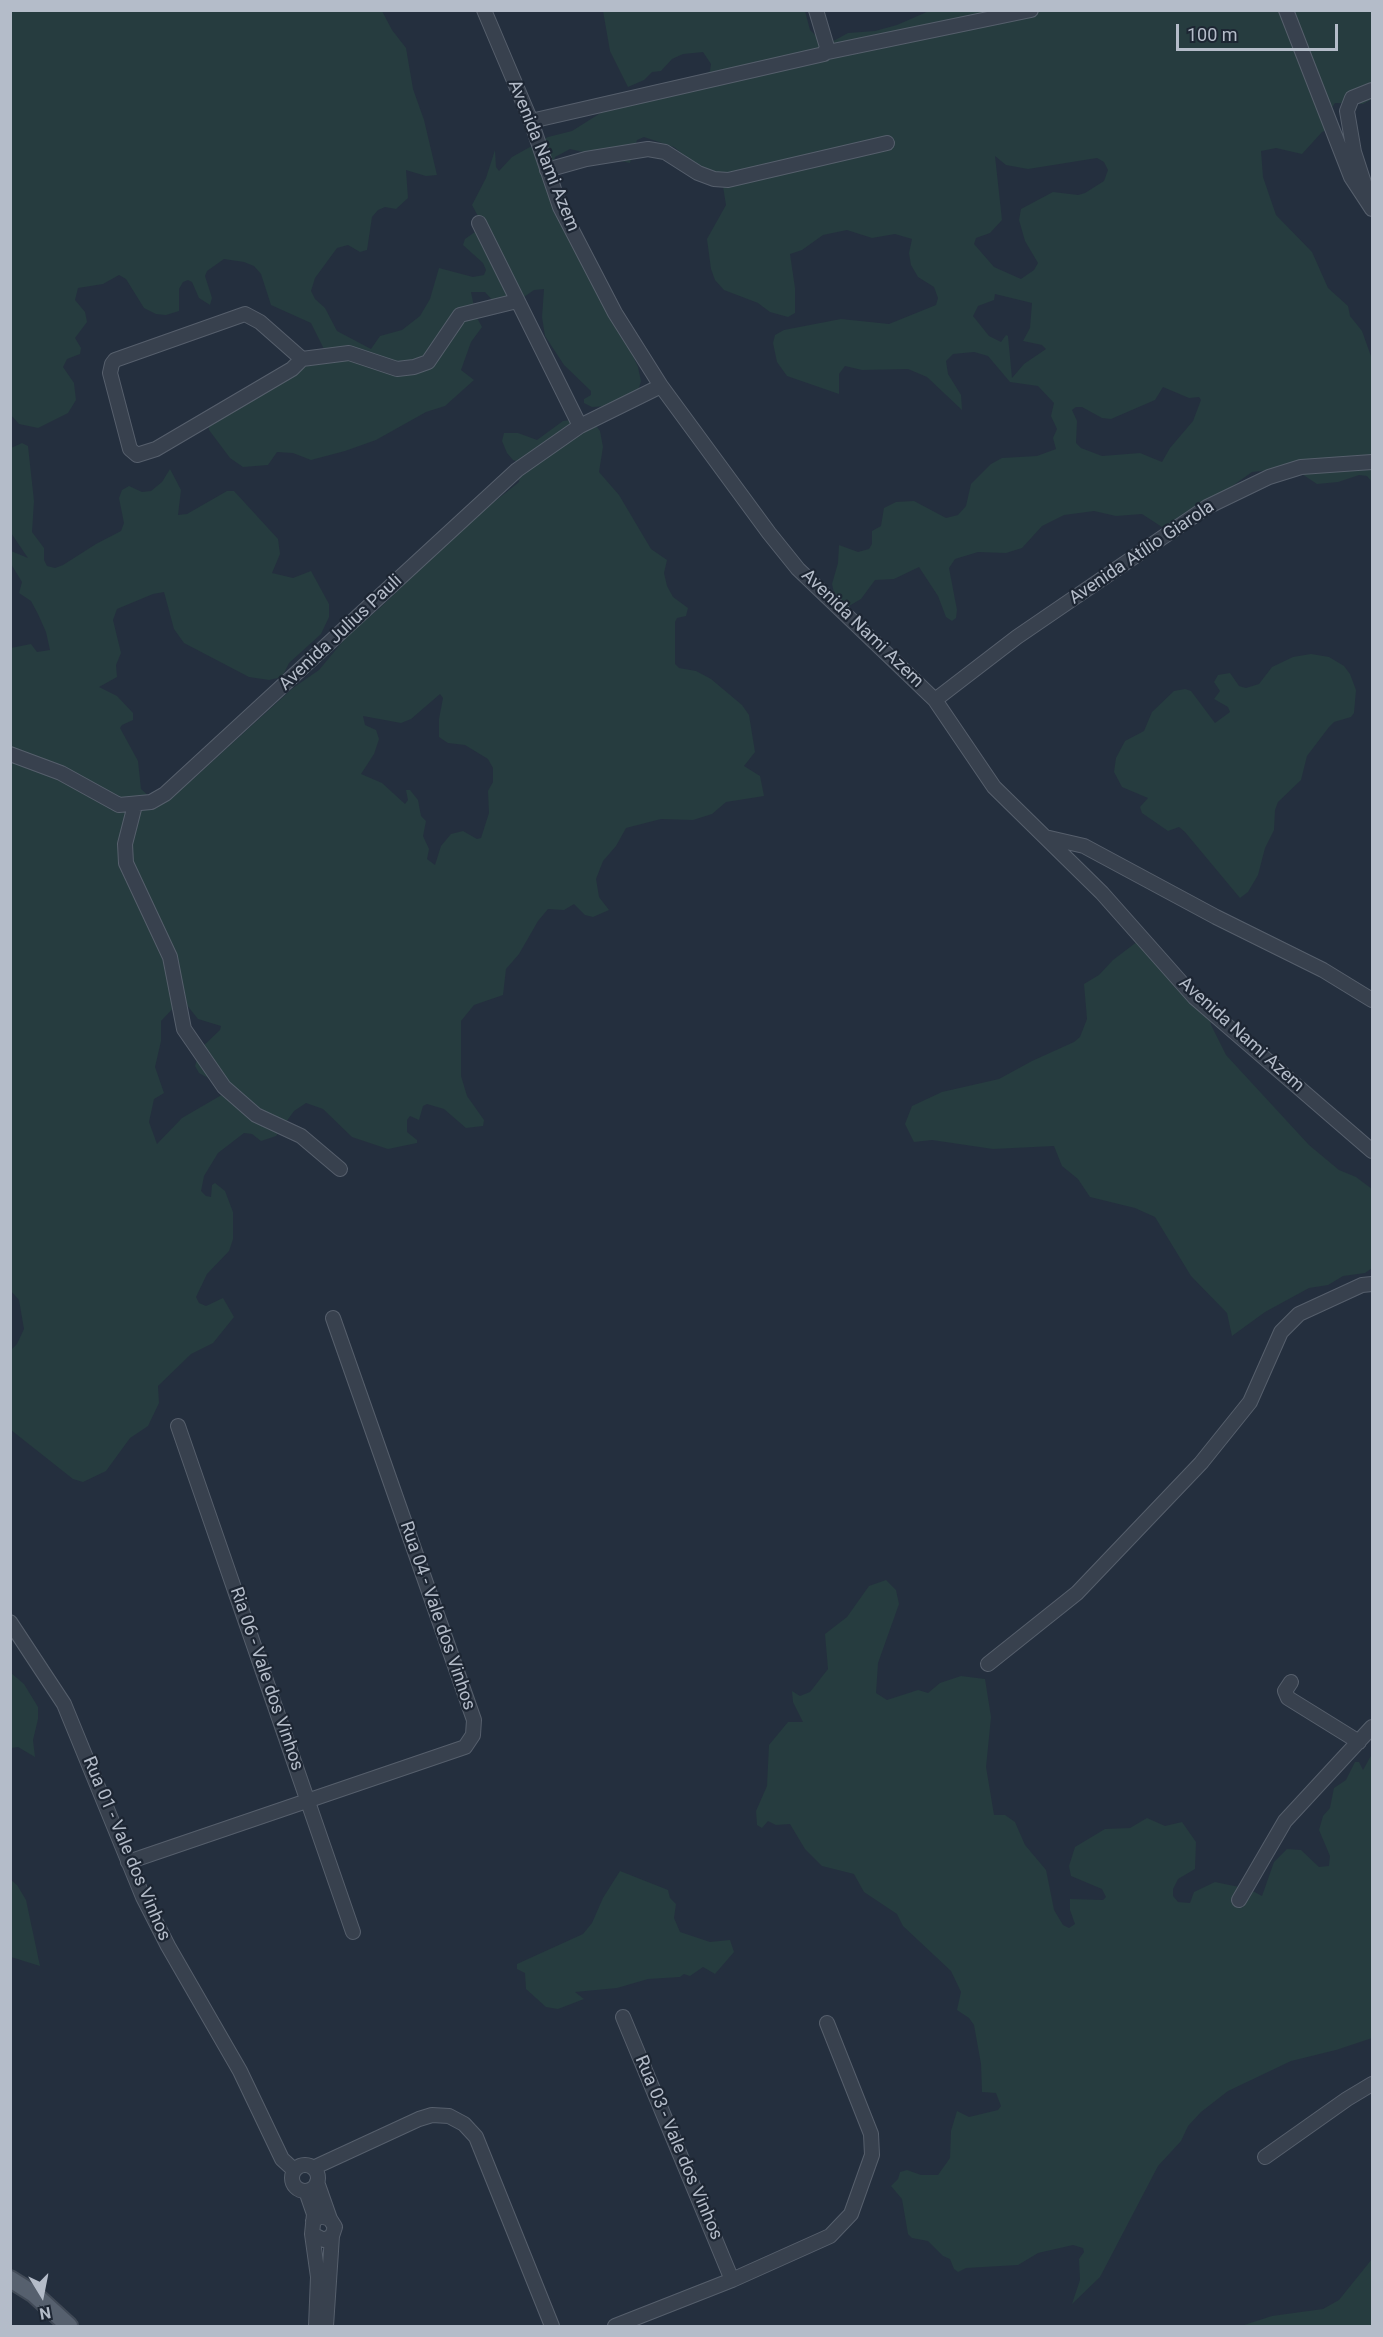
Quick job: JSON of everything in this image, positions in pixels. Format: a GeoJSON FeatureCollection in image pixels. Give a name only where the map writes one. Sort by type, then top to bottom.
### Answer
{"type":"FeatureCollection","features":[{"type":"Feature","properties":{"kind":"main road"},"geometry":{"type":"LineString","coordinates":[[10,2279],[34,2294],[69,2326]]}},
{"type":"Feature","properties":{"kind":"street","name":"Avenida Nami Azem"},"geometry":{"type":"LineString","coordinates":[[484,10],[531,122],[560,207],[615,313],[661,386],[769,533],[798,569],[935,700],[994,787],[1102,892],[1195,998],[1372,1151]]}},
{"type":"Feature","properties":{"kind":"street"},"geometry":{"type":"LineString","coordinates":[[816,10],[828,52]]}},
{"type":"Feature","properties":{"kind":"street"},"geometry":{"type":"LineString","coordinates":[[531,122],[828,52],[1031,10]]}},
{"type":"Feature","properties":{"kind":"street"},"geometry":{"type":"LineString","coordinates":[[1286,10],[1351,177],[1372,209]]}},
{"type":"Feature","properties":{"kind":"street"},"geometry":{"type":"LineString","coordinates":[[1372,90],[1352,98],[1347,111],[1354,152],[1372,209]]}},
{"type":"Feature","properties":{"kind":"street"},"geometry":{"type":"LineString","coordinates":[[547,170],[586,159],[648,149],[666,152],[698,173],[714,179],[728,180],[758,175],[887,143]]}},
{"type":"Feature","properties":{"kind":"street"},"geometry":{"type":"LineString","coordinates":[[479,223],[580,426]]}},
{"type":"Feature","properties":{"kind":"street"},"geometry":{"type":"LineString","coordinates":[[302,359],[260,322],[245,314],[115,360],[110,373],[130,449],[137,455],[156,449],[292,369],[302,359],[349,353],[397,369],[428,362],[460,315],[517,301]]}},
{"type":"Feature","properties":{"kind":"street","name":"Avenida Julius Pauli"},"geometry":{"type":"LineString","coordinates":[[135,805],[165,794],[191,772],[517,470],[580,426],[661,386]]}},
{"type":"Feature","properties":{"kind":"street","name":"Avenida Atílio Giarola"},"geometry":{"type":"LineString","coordinates":[[935,700],[1017,637],[1207,507],[1269,477],[1301,467],[1372,462]]}},
{"type":"Feature","properties":{"kind":"street"},"geometry":{"type":"LineString","coordinates":[[10,754],[61,773],[119,805],[135,805],[124,844],[126,863],[170,957],[184,1029],[224,1087],[256,1115],[301,1136],[340,1169]]}},
{"type":"Feature","properties":{"kind":"street"},"geometry":{"type":"LineString","coordinates":[[1045,837],[1084,846],[1222,920],[1323,970],[1372,1000]]}},
{"type":"Feature","properties":{"kind":"street"},"geometry":{"type":"LineString","coordinates":[[988,1664],[1077,1593],[1201,1463],[1250,1402],[1281,1332],[1299,1314],[1362,1285],[1372,1284]]}},
{"type":"Feature","properties":{"kind":"street","name":"Rua 04 - Vale dos Vinhos"},"geometry":{"type":"LineString","coordinates":[[128,1862],[465,1747],[474,1730],[474,1719],[333,1318]]}},
{"type":"Feature","properties":{"kind":"street","name":"Ria 06 - Vale dos Vinhos"},"geometry":{"type":"LineString","coordinates":[[178,1426],[353,1932]]}},
{"type":"Feature","properties":{"kind":"street","name":"Rua 01 - Vale dos Vinhos"},"geometry":{"type":"LineString","coordinates":[[10,1622],[56,1688],[74,1724],[128,1862],[168,1946],[240,2071],[282,2159],[294,2170]]}},
{"type":"Feature","properties":{"kind":"street"},"geometry":{"type":"LineString","coordinates":[[1291,1682],[1285,1691],[1288,1698],[1359,1742]]}},
{"type":"Feature","properties":{"kind":"street"},"geometry":{"type":"LineString","coordinates":[[1239,1900],[1285,1821],[1372,1727]]}},
{"type":"Feature","properties":{"kind":"street","name":"Rua 03 - Vale dos Vinhos"},"geometry":{"type":"LineString","coordinates":[[623,2017],[732,2280]]}},
{"type":"Feature","properties":{"kind":"street"},"geometry":{"type":"LineString","coordinates":[[615,2326],[732,2280],[830,2236],[851,2214],[872,2155],[871,2134],[828,2023]]}},
{"type":"Feature","properties":{"kind":"street"},"geometry":{"type":"LineString","coordinates":[[1265,2157],[1372,2084]]}},
{"type":"Feature","properties":{"kind":"street"},"geometry":{"type":"LineString","coordinates":[[318,2182],[306,2191],[301,2191],[293,2185],[292,2174],[294,2170],[303,2165],[313,2168],[432,2115],[449,2116],[464,2124],[476,2138],[552,2326]]}},
{"type":"Feature","properties":{"kind":"street"},"geometry":{"type":"LineString","coordinates":[[313,2168],[330,2219],[335,2227],[332,2236],[326,2326]]}},
{"type":"Feature","properties":{"kind":"street"},"geometry":{"type":"LineString","coordinates":[[306,2191],[313,2228],[318,2277],[316,2326]]}},
{"type":"Feature","properties":{"kind":"street"},"geometry":{"type":"LineString","coordinates":[[313,2228],[321,2217],[330,2219]]}},
{"type":"Feature","properties":{"kind":"street"},"geometry":{"type":"LineString","coordinates":[[313,2228],[324,2240],[332,2236]]}},
{"type":"Feature","properties":{"kind":"green space"},"geometry":{"type":"Polygon","coordinates":[[[11,11],[382,11],[392,30],[406,48],[413,89],[424,120],[437,175],[426,176],[406,170],[408,198],[396,209],[385,207],[378,210],[372,217],[367,250],[360,252],[348,245],[337,248],[315,278],[311,291],[315,299],[325,308],[337,331],[371,349],[380,336],[402,330],[420,316],[430,299],[439,268],[473,277],[484,275],[486,270],[483,263],[463,245],[465,239],[479,229],[480,220],[472,205],[486,178],[495,150],[496,167],[499,171],[512,157],[548,137],[572,131],[618,102],[702,77],[710,71],[711,64],[703,52],[683,54],[672,59],[661,71],[652,72],[644,80],[628,87],[610,51],[603,11],[805,11],[810,30],[826,45],[848,33],[875,31],[897,25],[929,11],[1372,11],[1372,99],[1363,104],[1335,103],[1331,109],[1331,128],[1322,132],[1302,154],[1276,148],[1261,151],[1263,177],[1276,215],[1312,252],[1328,288],[1348,306],[1350,316],[1362,331],[1372,359],[1372,482],[1367,476],[1359,475],[1338,482],[1317,484],[1296,470],[1252,472],[1175,527],[1162,527],[1142,514],[1116,516],[1094,511],[1064,515],[1042,526],[1022,548],[1006,553],[978,552],[955,559],[949,568],[957,610],[956,618],[952,621],[946,617],[938,596],[919,567],[894,579],[875,580],[861,599],[849,606],[842,606],[835,597],[832,584],[838,563],[839,545],[858,552],[869,549],[872,544],[872,531],[881,526],[884,508],[896,502],[914,501],[946,518],[958,515],[966,506],[971,484],[991,464],[1002,458],[1037,456],[1056,449],[1053,438],[1057,429],[1051,416],[1054,403],[1038,386],[1010,382],[988,356],[974,352],[953,354],[946,361],[948,374],[961,395],[962,410],[927,377],[908,369],[862,370],[845,366],[839,374],[839,394],[787,376],[777,362],[773,343],[775,335],[784,330],[841,319],[889,324],[936,305],[938,298],[934,287],[918,277],[911,265],[909,253],[912,239],[895,234],[872,238],[847,230],[823,235],[802,250],[790,254],[795,288],[795,313],[788,317],[770,312],[758,303],[724,290],[715,280],[711,269],[707,239],[726,205],[721,174],[696,165],[674,147],[644,137],[637,140],[630,163],[570,149],[555,157],[550,176],[638,367],[641,381],[638,391],[609,406],[592,407],[584,403],[584,399],[591,395],[591,391],[564,365],[545,336],[542,317],[544,289],[534,290],[524,297],[520,307],[493,301],[485,292],[471,292],[476,316],[482,327],[471,342],[461,370],[474,380],[445,406],[426,412],[376,440],[345,451],[311,460],[293,453],[277,452],[268,465],[243,467],[230,458],[209,430],[207,415],[250,385],[282,380],[311,359],[326,353],[311,323],[271,305],[261,274],[254,266],[224,259],[207,271],[205,276],[212,298],[210,305],[199,298],[192,282],[188,280],[183,282],[179,289],[179,311],[166,315],[156,314],[144,308],[126,279],[119,275],[103,284],[78,288],[75,300],[85,312],[87,322],[75,338],[81,348],[80,354],[67,359],[63,367],[74,383],[76,400],[68,413],[38,428],[19,424],[11,415],[11,11]],[[995,156],[1002,220],[990,233],[976,238],[974,244],[994,267],[1021,279],[1034,270],[1038,263],[1025,241],[1019,220],[1021,209],[1053,192],[1078,195],[1085,193],[1104,181],[1108,170],[1104,162],[1097,158],[1028,169],[1006,165],[995,156]],[[995,294],[994,300],[978,306],[973,316],[989,336],[1001,342],[1006,335],[1008,336],[1012,378],[1024,364],[1046,349],[1042,345],[1023,341],[1030,328],[1032,303],[995,294]],[[1163,387],[1155,400],[1111,419],[1102,418],[1082,407],[1076,407],[1072,410],[1077,421],[1076,443],[1081,448],[1102,456],[1140,453],[1162,462],[1170,448],[1193,421],[1201,400],[1199,397],[1189,398],[1163,387]]]}},
{"type":"Feature","properties":{"kind":"green space"},"geometry":{"type":"Polygon","coordinates":[[[585,418],[593,422],[600,431],[603,447],[599,472],[619,495],[651,549],[667,560],[664,573],[667,586],[673,597],[688,608],[686,616],[677,618],[675,622],[675,664],[679,668],[696,671],[711,679],[742,705],[749,715],[755,752],[744,766],[760,776],[764,796],[726,802],[712,814],[693,820],[661,819],[626,828],[616,846],[603,861],[596,879],[599,897],[609,910],[593,917],[585,915],[574,904],[564,910],[548,909],[538,921],[519,954],[506,969],[503,995],[474,1005],[461,1021],[461,1076],[467,1096],[484,1120],[483,1126],[466,1128],[444,1109],[427,1104],[423,1106],[419,1120],[410,1116],[407,1120],[407,1132],[417,1140],[417,1143],[388,1149],[352,1137],[323,1109],[306,1103],[294,1111],[276,1136],[261,1141],[252,1134],[244,1133],[218,1153],[204,1176],[201,1191],[211,1197],[212,1185],[215,1183],[225,1191],[233,1212],[233,1239],[229,1251],[207,1274],[196,1297],[199,1303],[206,1306],[223,1298],[234,1317],[213,1343],[191,1354],[158,1386],[159,1403],[148,1426],[130,1438],[106,1471],[83,1482],[73,1479],[11,1430],[11,1350],[17,1344],[24,1329],[19,1300],[10,1290],[11,648],[31,644],[37,652],[50,650],[46,632],[31,601],[19,593],[22,582],[11,564],[11,551],[28,558],[11,533],[11,448],[22,443],[28,446],[34,501],[32,532],[44,548],[44,560],[47,566],[55,568],[63,565],[121,531],[124,523],[119,498],[122,490],[129,486],[142,492],[151,491],[162,482],[170,469],[181,490],[178,515],[187,514],[227,491],[234,491],[278,539],[280,554],[272,573],[293,578],[311,571],[329,604],[329,617],[321,634],[289,663],[282,677],[269,680],[249,677],[184,643],[174,629],[164,592],[153,594],[117,609],[113,620],[121,653],[116,665],[117,677],[99,687],[117,696],[133,713],[133,720],[120,728],[138,761],[141,789],[152,799],[192,780],[293,688],[319,670],[349,634],[381,607],[459,530],[519,482],[521,463],[513,460],[507,453],[502,441],[504,433],[518,433],[537,440],[563,421],[585,418]],[[440,694],[411,719],[401,723],[363,716],[365,725],[376,730],[379,739],[374,754],[361,774],[382,783],[405,804],[408,800],[406,790],[410,790],[418,800],[421,816],[426,821],[423,836],[429,849],[427,859],[435,865],[441,846],[451,834],[463,831],[477,839],[481,838],[489,813],[488,791],[493,782],[493,768],[488,759],[465,745],[448,743],[439,737],[439,719],[443,698],[440,694]],[[182,999],[161,1021],[161,1041],[155,1067],[164,1093],[154,1099],[149,1122],[157,1144],[182,1118],[225,1093],[221,1085],[199,1073],[195,1066],[200,1049],[220,1030],[221,1026],[198,1019],[182,999]]]}},
{"type":"Feature","properties":{"kind":"green space"},"geometry":{"type":"Polygon","coordinates":[[[1311,654],[1329,657],[1344,666],[1350,674],[1356,690],[1354,713],[1351,717],[1334,722],[1329,727],[1307,756],[1301,780],[1278,802],[1275,810],[1274,830],[1265,848],[1258,875],[1248,892],[1240,898],[1185,832],[1179,827],[1168,831],[1142,813],[1140,807],[1148,798],[1122,787],[1114,772],[1116,758],[1125,741],[1144,731],[1152,712],[1174,691],[1185,689],[1191,691],[1215,723],[1230,712],[1228,707],[1214,699],[1220,691],[1214,682],[1218,675],[1230,673],[1239,686],[1246,688],[1259,684],[1272,667],[1293,657],[1311,654]]]}},
{"type":"Feature","properties":{"kind":"green space"},"geometry":{"type":"Polygon","coordinates":[[[1138,941],[1208,1006],[1211,1025],[1226,1055],[1309,1145],[1339,1170],[1356,1177],[1372,1189],[1372,1268],[1365,1273],[1343,1276],[1328,1285],[1309,1288],[1265,1312],[1232,1336],[1227,1313],[1191,1276],[1155,1217],[1135,1208],[1090,1197],[1078,1179],[1062,1166],[1054,1146],[993,1149],[932,1140],[914,1142],[905,1124],[912,1106],[942,1092],[999,1079],[1074,1042],[1080,1037],[1087,1019],[1084,984],[1099,975],[1113,960],[1138,941]]]}},
{"type":"Feature","properties":{"kind":"green space"},"geometry":{"type":"Polygon","coordinates":[[[886,1580],[896,1590],[899,1604],[878,1663],[876,1693],[887,1700],[918,1690],[928,1693],[940,1683],[961,1676],[985,1679],[991,1717],[986,1767],[994,1815],[1005,1815],[1015,1822],[1025,1845],[1046,1870],[1054,1910],[1063,1925],[1069,1928],[1075,1924],[1070,1910],[1070,1899],[1103,1900],[1106,1897],[1102,1889],[1071,1876],[1069,1866],[1075,1847],[1105,1829],[1130,1828],[1147,1818],[1165,1826],[1182,1822],[1196,1842],[1195,1869],[1178,1879],[1173,1889],[1173,1896],[1178,1902],[1190,1903],[1194,1892],[1215,1882],[1249,1889],[1262,1896],[1274,1862],[1287,1849],[1301,1850],[1319,1867],[1329,1866],[1330,1856],[1319,1830],[1323,1816],[1330,1808],[1334,1788],[1346,1780],[1355,1762],[1359,1762],[1363,1770],[1372,1754],[1372,2038],[1291,2061],[1228,2091],[1201,2112],[1188,2126],[1181,2141],[1158,2166],[1100,2277],[1072,2304],[1080,2280],[1079,2259],[1084,2252],[1083,2248],[1073,2245],[1038,2253],[1018,2265],[966,2268],[958,2272],[954,2269],[950,2259],[943,2256],[928,2241],[912,2238],[908,2234],[902,2199],[891,2186],[898,2179],[900,2172],[907,2170],[921,2175],[938,2175],[950,2158],[951,2131],[957,2111],[969,2117],[998,2110],[1001,2106],[996,2093],[982,2092],[981,2064],[974,2025],[969,2018],[957,2010],[961,1992],[951,1971],[903,1926],[897,1914],[864,1892],[854,1874],[822,1866],[805,1849],[790,1824],[776,1825],[768,1821],[762,1828],[757,1825],[756,1811],[767,1786],[769,1745],[788,1722],[803,1722],[793,1702],[792,1691],[800,1696],[810,1692],[828,1669],[825,1634],[847,1617],[869,1586],[886,1580]]]}},
{"type":"Feature","properties":{"kind":"green space"},"geometry":{"type":"Polygon","coordinates":[[[11,1673],[24,1684],[38,1707],[33,1740],[35,1757],[18,1747],[11,1748],[11,1673]]]}},
{"type":"Feature","properties":{"kind":"green space"},"geometry":{"type":"Polygon","coordinates":[[[620,1871],[668,1890],[670,1898],[676,1904],[674,1918],[680,1932],[710,1942],[730,1940],[734,1952],[715,1974],[703,1967],[690,1976],[684,1974],[680,1977],[648,1979],[617,1988],[575,1992],[584,1999],[558,2009],[546,2007],[526,1989],[525,1973],[517,1969],[517,1964],[583,1934],[592,1923],[603,1898],[620,1871]]]}},
{"type":"Feature","properties":{"kind":"green space"},"geometry":{"type":"Polygon","coordinates":[[[11,1880],[26,1900],[40,1966],[11,1957],[11,1880]]]}},
{"type":"Feature","properties":{"kind":"green space"},"geometry":{"type":"Polygon","coordinates":[[[1372,2259],[1372,2326],[1241,2326],[1272,2316],[1323,2309],[1339,2300],[1372,2259]]]}}]}
